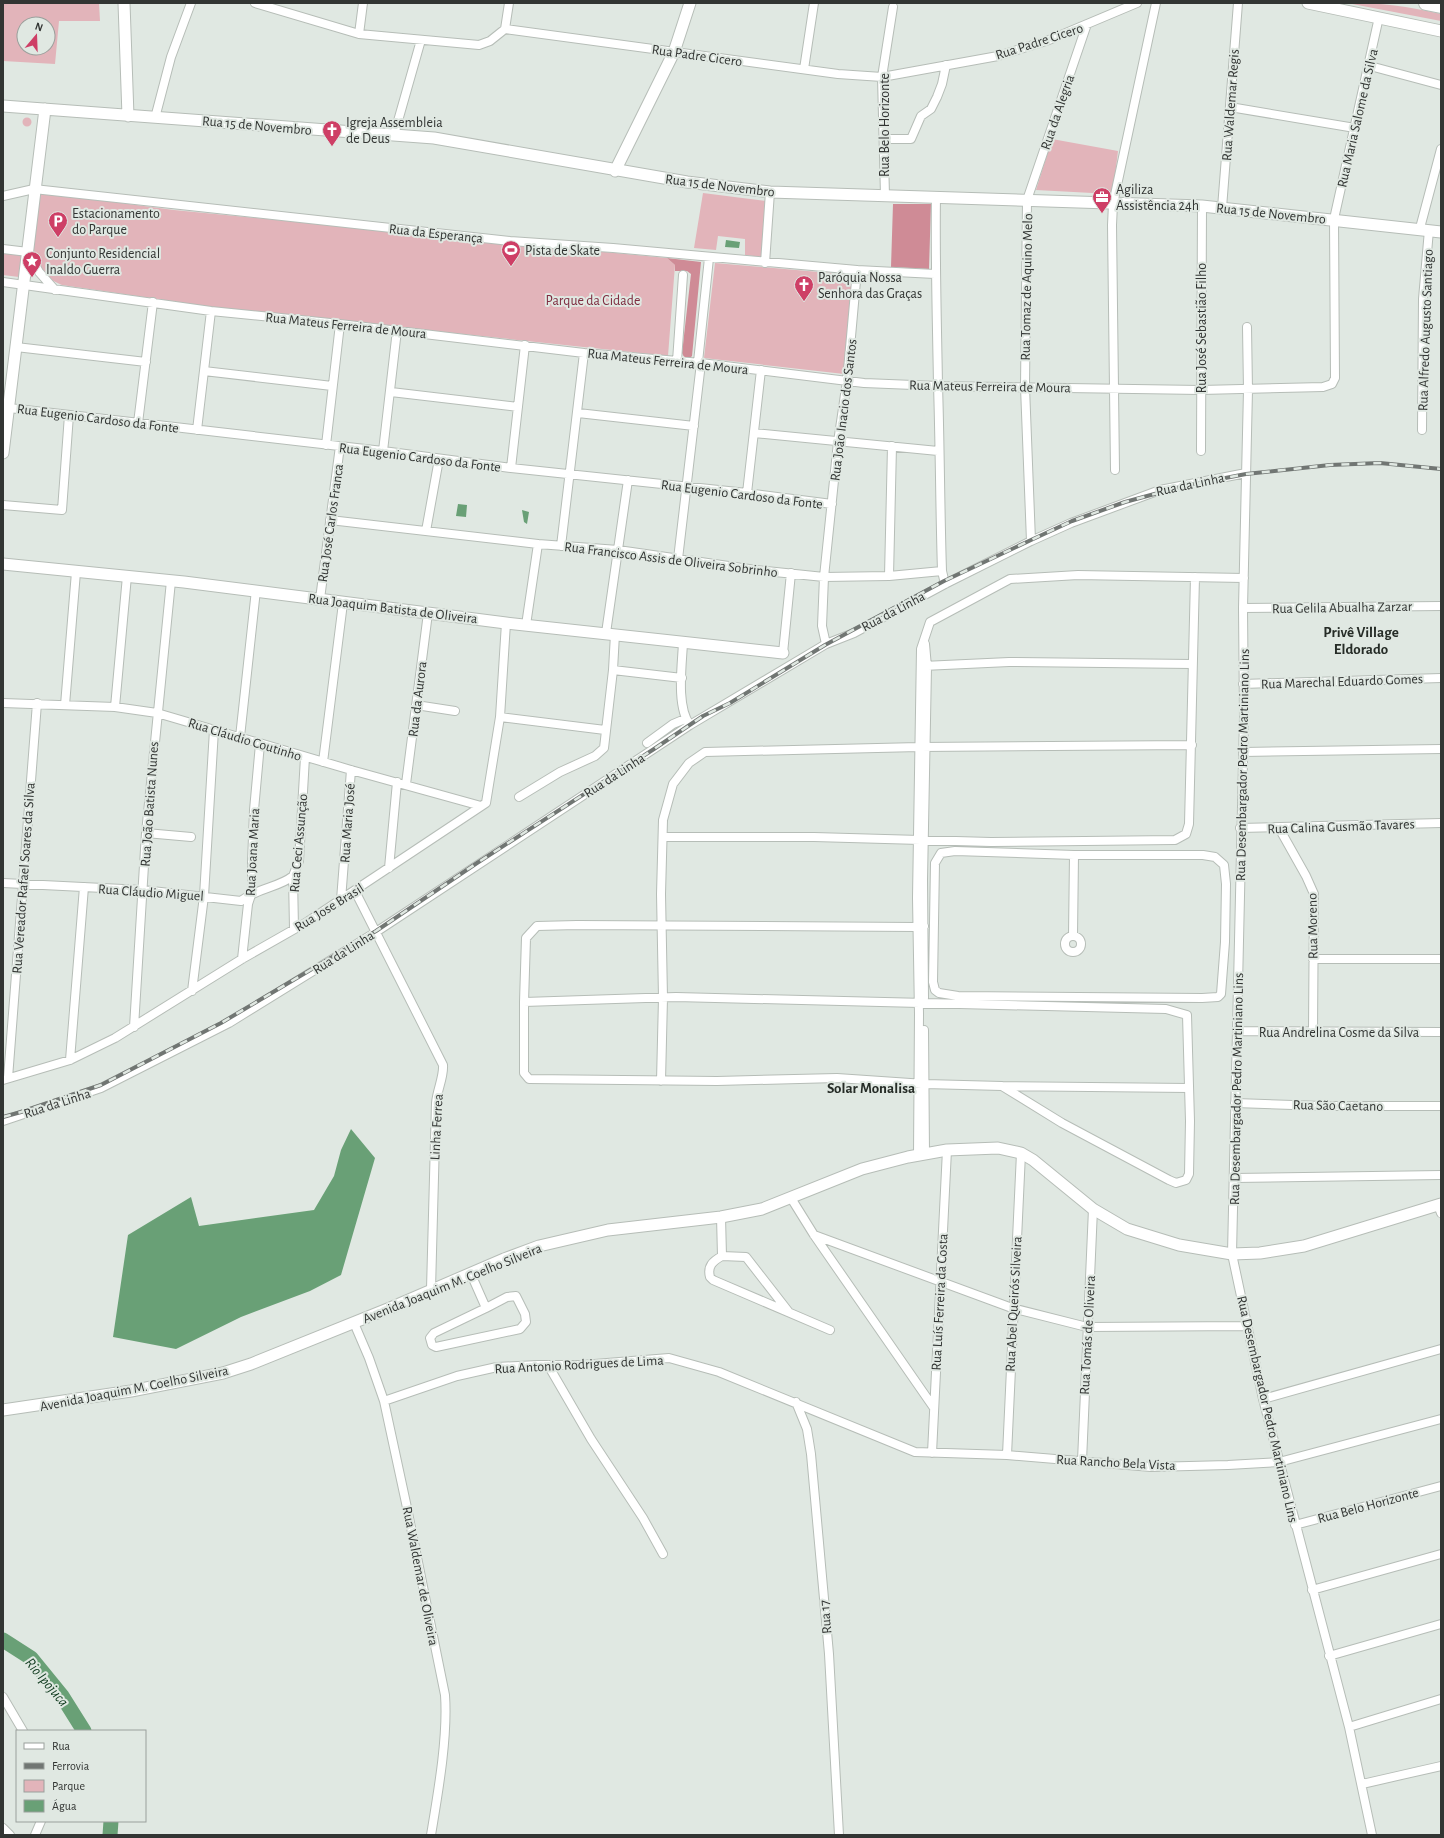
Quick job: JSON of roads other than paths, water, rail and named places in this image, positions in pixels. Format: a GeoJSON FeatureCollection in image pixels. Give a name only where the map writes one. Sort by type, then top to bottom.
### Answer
{"type":"FeatureCollection","features":[{"type":"Feature","properties":{"kind":"highway"},"geometry":{"type":"LineString","coordinates":[[1426,3],[1441,6]]}},
{"type":"Feature","properties":{"kind":"main road"},"geometry":{"type":"LineString","coordinates":[[124,3],[128,116]]}},
{"type":"Feature","properties":{"kind":"main road"},"geometry":{"type":"LineString","coordinates":[[615,170],[674,52],[687,3]]}},
{"type":"Feature","properties":{"kind":"main road"},"geometry":{"type":"LineString","coordinates":[[1308,3],[1380,17],[1441,32]]}},
{"type":"Feature","properties":{"kind":"main road","name":"Rua 15 de Novembro"},"geometry":{"type":"LineString","coordinates":[[3,106],[434,138],[687,182],[770,192],[885,196],[936,196],[1113,204],[1202,206],[1334,219],[1441,232]]}},
{"type":"Feature","properties":{"kind":"main road"},"geometry":{"type":"LineString","coordinates":[[3,453],[4,431],[9,408],[34,189],[45,109]]}},
{"type":"Feature","properties":{"kind":"main road","name":"Rua Joaquim Batista de Oliveira"},"geometry":{"type":"LineString","coordinates":[[3,564],[256,590],[343,603],[506,623],[783,653]]}},
{"type":"Feature","properties":{"kind":"main road","name":"Avenida Joaquim M. Coelho Silveira"},"geometry":{"type":"LineString","coordinates":[[3,1410],[131,1391],[223,1373],[251,1364],[354,1323],[431,1289],[539,1246],[608,1230],[721,1217],[762,1209],[862,1170],[947,1150],[998,1148],[1021,1153],[1033,1160],[1093,1210],[1127,1228],[1150,1237],[1179,1245],[1232,1254],[1260,1253],[1304,1246],[1440,1207]]}},
{"type":"Feature","properties":{"kind":"street"},"geometry":{"type":"LineString","coordinates":[[155,118],[171,56],[191,3]]}},
{"type":"Feature","properties":{"kind":"street"},"geometry":{"type":"LineString","coordinates":[[255,3],[359,34],[479,45],[490,41],[505,29],[509,3]]}},
{"type":"Feature","properties":{"kind":"street"},"geometry":{"type":"LineString","coordinates":[[359,34],[363,3]]}},
{"type":"Feature","properties":{"kind":"street"},"geometry":{"type":"LineString","coordinates":[[804,69],[814,3]]}},
{"type":"Feature","properties":{"kind":"street","name":"Rua Padre Cicero"},"geometry":{"type":"LineString","coordinates":[[505,29],[804,69],[882,77],[1019,50],[1137,3]]}},
{"type":"Feature","properties":{"kind":"street"},"geometry":{"type":"LineString","coordinates":[[1115,470],[1113,204],[1156,3]]}},
{"type":"Feature","properties":{"kind":"street","name":"Rua Waldemar Regis"},"geometry":{"type":"LineString","coordinates":[[1222,208],[1238,3]]}},
{"type":"Feature","properties":{"kind":"street","name":"Rua Belo Horizonte"},"geometry":{"type":"LineString","coordinates":[[885,196],[882,77],[893,7]]}},
{"type":"Feature","properties":{"kind":"street","name":"Rua Maria Salome da Silva"},"geometry":{"type":"LineString","coordinates":[[1334,382],[1334,219],[1380,17]]}},
{"type":"Feature","properties":{"kind":"street","name":"Rua da Alegria"},"geometry":{"type":"LineString","coordinates":[[1027,200],[1087,24]]}},
{"type":"Feature","properties":{"kind":"street"},"geometry":{"type":"LineString","coordinates":[[394,135],[421,40]]}},
{"type":"Feature","properties":{"kind":"street"},"geometry":{"type":"LineString","coordinates":[[884,139],[911,139],[921,116],[930,108],[937,97],[942,84],[946,65]]}},
{"type":"Feature","properties":{"kind":"street"},"geometry":{"type":"LineString","coordinates":[[1370,66],[1441,85]]}},
{"type":"Feature","properties":{"kind":"street"},"geometry":{"type":"LineString","coordinates":[[1230,107],[1355,128]]}},
{"type":"Feature","properties":{"kind":"street","name":"Rua Alfredo Augusto Santiago"},"geometry":{"type":"LineString","coordinates":[[1422,430],[1425,229],[1441,149]]}},
{"type":"Feature","properties":{"kind":"street","name":"Rua da Esperança"},"geometry":{"type":"LineString","coordinates":[[3,196],[34,189],[510,242],[613,248],[709,258],[857,270],[935,274]]}},
{"type":"Feature","properties":{"kind":"street"},"geometry":{"type":"LineString","coordinates":[[765,263],[770,192]]}},
{"type":"Feature","properties":{"kind":"street"},"geometry":{"type":"LineString","coordinates":[[936,196],[935,274],[938,451],[942,571],[945,584]]}},
{"type":"Feature","properties":{"kind":"street","name":"Rua Tomaz de Aquino Melo"},"geometry":{"type":"LineString","coordinates":[[1027,200],[1025,387],[1031,541]]}},
{"type":"Feature","properties":{"kind":"street","name":"Rua José Sebastião Filho"},"geometry":{"type":"LineString","coordinates":[[1201,451],[1202,206]]}},
{"type":"Feature","properties":{"kind":"street"},"geometry":{"type":"LineString","coordinates":[[3,249],[28,252],[39,272],[55,290]]}},
{"type":"Feature","properties":{"kind":"street"},"geometry":{"type":"LineString","coordinates":[[678,559],[688,486],[709,258]]}},
{"type":"Feature","properties":{"kind":"street","name":"Rua João Inacio dos Santos"},"geometry":{"type":"LineString","coordinates":[[826,644],[822,626],[824,577],[838,442],[847,381],[857,270]]}},
{"type":"Feature","properties":{"kind":"street"},"geometry":{"type":"LineString","coordinates":[[677,361],[683,275]]}},
{"type":"Feature","properties":{"kind":"street","name":"Rua Mateus Ferreira de Moura"},"geometry":{"type":"LineString","coordinates":[[3,282],[211,311],[397,330],[584,353],[699,363],[887,385],[1248,390],[1323,387],[1334,382]]}},
{"type":"Feature","properties":{"kind":"street"},"geometry":{"type":"LineString","coordinates":[[138,423],[153,302]]}},
{"type":"Feature","properties":{"kind":"street"},"geometry":{"type":"LineString","coordinates":[[197,430],[211,311]]}},
{"type":"Feature","properties":{"kind":"street"},"geometry":{"type":"LineString","coordinates":[[326,445],[340,324]]}},
{"type":"Feature","properties":{"kind":"street","name":"Rua Desembargador Pedro Martiniano Lins"},"geometry":{"type":"LineString","coordinates":[[1246,327],[1248,390],[1243,608],[1243,752],[1240,828],[1232,1254],[1263,1399],[1348,1727],[1362,1784],[1372,1835]]}},
{"type":"Feature","properties":{"kind":"street"},"geometry":{"type":"LineString","coordinates":[[383,451],[397,330]]}},
{"type":"Feature","properties":{"kind":"street"},"geometry":{"type":"LineString","coordinates":[[511,468],[526,345]]}},
{"type":"Feature","properties":{"kind":"street"},"geometry":{"type":"LineString","coordinates":[[16,347],[146,362]]}},
{"type":"Feature","properties":{"kind":"street"},"geometry":{"type":"LineString","coordinates":[[562,546],[584,353]]}},
{"type":"Feature","properties":{"kind":"street"},"geometry":{"type":"LineString","coordinates":[[747,493],[761,370]]}},
{"type":"Feature","properties":{"kind":"street"},"geometry":{"type":"LineString","coordinates":[[204,371],[332,386]]}},
{"type":"Feature","properties":{"kind":"street"},"geometry":{"type":"LineString","coordinates":[[391,392],[518,407]]}},
{"type":"Feature","properties":{"kind":"street","name":"Rua Eugenio Cardoso da Fonte"},"geometry":{"type":"LineString","coordinates":[[9,408],[383,451],[511,468],[688,486],[832,504]]}},
{"type":"Feature","properties":{"kind":"street"},"geometry":{"type":"LineString","coordinates":[[578,413],[694,426]]}},
{"type":"Feature","properties":{"kind":"street"},"geometry":{"type":"LineString","coordinates":[[3,505],[61,511],[63,507],[69,415]]}},
{"type":"Feature","properties":{"kind":"street"},"geometry":{"type":"LineString","coordinates":[[754,432],[838,442],[938,451]]}},
{"type":"Feature","properties":{"kind":"street","name":"Rua José Carlos Franca"},"geometry":{"type":"LineString","coordinates":[[320,599],[340,446]]}},
{"type":"Feature","properties":{"kind":"street"},"geometry":{"type":"LineString","coordinates":[[889,576],[892,446]]}},
{"type":"Feature","properties":{"kind":"street"},"geometry":{"type":"LineString","coordinates":[[426,531],[438,459]]}},
{"type":"Feature","properties":{"kind":"street","name":"Rua da Linha"},"geometry":{"type":"LineString","coordinates":[[3,1121],[101,1088],[229,1023],[376,932],[687,722],[826,644],[854,633],[945,584],[1031,541],[1160,490],[1246,473]]}},
{"type":"Feature","properties":{"kind":"street"},"geometry":{"type":"LineString","coordinates":[[519,798],[560,772],[601,752],[605,744],[613,670],[610,634],[618,550],[628,480]]}},
{"type":"Feature","properties":{"kind":"street","name":"Rua Francisco Assis de Oliveira Sobrinho"},"geometry":{"type":"LineString","coordinates":[[330,520],[538,544],[618,550],[756,570],[824,577],[889,576],[942,571]]}},
{"type":"Feature","properties":{"kind":"street"},"geometry":{"type":"LineString","coordinates":[[526,624],[538,544]]}},
{"type":"Feature","properties":{"kind":"street"},"geometry":{"type":"LineString","coordinates":[[65,705],[76,572]]}},
{"type":"Feature","properties":{"kind":"street"},"geometry":{"type":"LineString","coordinates":[[783,653],[791,573]]}},
{"type":"Feature","properties":{"kind":"street"},"geometry":{"type":"LineString","coordinates":[[921,1155],[921,840],[924,637],[930,622],[1010,579],[1078,575],[1244,578]]}},
{"type":"Feature","properties":{"kind":"street"},"geometry":{"type":"LineString","coordinates":[[115,706],[127,576]]}},
{"type":"Feature","properties":{"kind":"street"},"geometry":{"type":"LineString","coordinates":[[663,838],[814,837],[991,842],[1176,840],[1186,834],[1189,824],[1195,576]]}},
{"type":"Feature","properties":{"kind":"street","name":"Rua João Batista Nunes"},"geometry":{"type":"LineString","coordinates":[[134,1027],[144,890],[146,833],[156,713],[171,581]]}},
{"type":"Feature","properties":{"kind":"street"},"geometry":{"type":"LineString","coordinates":[[240,737],[256,590]]}},
{"type":"Feature","properties":{"kind":"street"},"geometry":{"type":"LineString","coordinates":[[323,762],[343,603]]}},
{"type":"Feature","properties":{"kind":"street","name":"Rua Gelila Abualha Zarzar"},"geometry":{"type":"LineString","coordinates":[[1243,608],[1441,606]]}},
{"type":"Feature","properties":{"kind":"street","name":"Rua da Aurora"},"geometry":{"type":"LineString","coordinates":[[389,868],[416,705],[428,613]]}},
{"type":"Feature","properties":{"kind":"street","name":"Rua Jose Brasil"},"geometry":{"type":"LineString","coordinates":[[6,1079],[70,1060],[115,1038],[242,959],[341,900],[488,801],[500,717],[506,623]]}},
{"type":"Feature","properties":{"kind":"street"},"geometry":{"type":"LineString","coordinates":[[646,743],[673,724],[687,722],[682,701],[683,643]]}},
{"type":"Feature","properties":{"kind":"street"},"geometry":{"type":"LineString","coordinates":[[924,666],[1017,662],[1192,664]]}},
{"type":"Feature","properties":{"kind":"street"},"geometry":{"type":"LineString","coordinates":[[613,670],[682,678]]}},
{"type":"Feature","properties":{"kind":"street","name":"Rua Marechal Eduardo Gomes"},"geometry":{"type":"LineString","coordinates":[[1243,684],[1441,678]]}},
{"type":"Feature","properties":{"kind":"street","name":"Rua Cláudio Coutinho"},"geometry":{"type":"LineString","coordinates":[[3,702],[115,706],[156,713],[305,757],[481,806]]}},
{"type":"Feature","properties":{"kind":"street","name":"Rua Vereador Rafael Soares da Silva"},"geometry":{"type":"LineString","coordinates":[[6,1079],[36,703]]}},
{"type":"Feature","properties":{"kind":"street"},"geometry":{"type":"LineString","coordinates":[[416,705],[455,711]]}},
{"type":"Feature","properties":{"kind":"street"},"geometry":{"type":"LineString","coordinates":[[500,717],[606,730]]}},
{"type":"Feature","properties":{"kind":"street"},"geometry":{"type":"LineString","coordinates":[[192,991],[204,896],[214,730]]}},
{"type":"Feature","properties":{"kind":"street","name":"Rua Joana Maria"},"geometry":{"type":"LineString","coordinates":[[242,959],[248,904],[252,892],[254,810],[260,744]]}},
{"type":"Feature","properties":{"kind":"street"},"geometry":{"type":"LineString","coordinates":[[661,1081],[663,998],[663,820],[673,784],[689,763],[705,752],[923,747],[1192,745]]}},
{"type":"Feature","properties":{"kind":"street"},"geometry":{"type":"LineString","coordinates":[[1243,752],[1441,749]]}},
{"type":"Feature","properties":{"kind":"street","name":"Rua Ceci Assunção"},"geometry":{"type":"LineString","coordinates":[[294,929],[293,876],[297,870],[298,861],[305,757]]}},
{"type":"Feature","properties":{"kind":"street","name":"Rua Maria José"},"geometry":{"type":"LineString","coordinates":[[341,900],[351,770]]}},
{"type":"Feature","properties":{"kind":"street","name":"Rua Calina Gusmão Tavares"},"geometry":{"type":"LineString","coordinates":[[1240,828],[1441,823]]}},
{"type":"Feature","properties":{"kind":"street","name":"Rua Moreno"},"geometry":{"type":"LineString","coordinates":[[1279,828],[1313,891],[1313,1032]]}},
{"type":"Feature","properties":{"kind":"street"},"geometry":{"type":"LineString","coordinates":[[146,833],[191,837]]}},
{"type":"Feature","properties":{"kind":"street"},"geometry":{"type":"LineString","coordinates":[[955,851],[1074,854],[1203,855],[1218,858],[1223,863],[1225,870],[1225,942],[1222,990],[1220,996],[965,996],[945,995],[936,991],[933,982],[934,872],[936,859],[939,854],[943,852],[955,851]]}},
{"type":"Feature","properties":{"kind":"street"},"geometry":{"type":"LineString","coordinates":[[1074,854],[1074,936]]}},
{"type":"Feature","properties":{"kind":"street","name":"Rua Cláudio Miguel"},"geometry":{"type":"LineString","coordinates":[[3,883],[144,890],[241,901],[252,892],[286,881],[293,876]]}},
{"type":"Feature","properties":{"kind":"street"},"geometry":{"type":"LineString","coordinates":[[70,1060],[84,887]]}},
{"type":"Feature","properties":{"kind":"street","name":"Linha Ferrea"},"geometry":{"type":"LineString","coordinates":[[355,891],[443,1065],[444,1070],[436,1103],[431,1289]]}},
{"type":"Feature","properties":{"kind":"street"},"geometry":{"type":"LineString","coordinates":[[921,926],[537,926],[526,938],[524,1073],[529,1079],[661,1081],[837,1078],[921,1084],[1189,1088]]}},
{"type":"Feature","properties":{"kind":"street"},"geometry":{"type":"LineString","coordinates":[[1225,942],[1239,941]]}},
{"type":"Feature","properties":{"kind":"street"},"geometry":{"type":"LineString","coordinates":[[1313,960],[1441,959]]}},
{"type":"Feature","properties":{"kind":"street"},"geometry":{"type":"LineString","coordinates":[[524,1002],[663,998],[771,998],[921,1004],[1166,1009],[1187,1015],[1189,1174],[1186,1180],[1176,1183],[1062,1122],[1002,1086]]}},
{"type":"Feature","properties":{"kind":"street","name":"Rua Andrelina Cosme da Silva"},"geometry":{"type":"LineString","coordinates":[[1237,1031],[1441,1032]]}},
{"type":"Feature","properties":{"kind":"street","name":"Rua São Caetano"},"geometry":{"type":"LineString","coordinates":[[1235,1103],[1323,1106],[1441,1106]]}},
{"type":"Feature","properties":{"kind":"street","name":"Rua Luís Ferreira da Costa"},"geometry":{"type":"LineString","coordinates":[[932,1453],[947,1150]]}},
{"type":"Feature","properties":{"kind":"street","name":"Rua Abel Queirós Silveira"},"geometry":{"type":"LineString","coordinates":[[1007,1455],[1012,1308],[1021,1153]]}},
{"type":"Feature","properties":{"kind":"street"},"geometry":{"type":"LineString","coordinates":[[1234,1178],[1438,1175]]}},
{"type":"Feature","properties":{"kind":"street"},"geometry":{"type":"LineString","coordinates":[[791,1198],[814,1235],[934,1408]]}},
{"type":"Feature","properties":{"kind":"street","name":"Rua Tomás de Oliveira"},"geometry":{"type":"LineString","coordinates":[[1082,1461],[1093,1210]]}},
{"type":"Feature","properties":{"kind":"street"},"geometry":{"type":"LineString","coordinates":[[721,1217],[722,1256]]}},
{"type":"Feature","properties":{"kind":"street"},"geometry":{"type":"LineString","coordinates":[[814,1235],[1012,1308],[1087,1327],[1248,1326]]}},
{"type":"Feature","properties":{"kind":"street"},"geometry":{"type":"LineString","coordinates":[[789,1312],[746,1257],[722,1256],[713,1261],[710,1265],[708,1272],[713,1280],[830,1330]]}},
{"type":"Feature","properties":{"kind":"street"},"geometry":{"type":"LineString","coordinates":[[471,1274],[486,1308]]}},
{"type":"Feature","properties":{"kind":"street"},"geometry":{"type":"LineString","coordinates":[[512,1296],[516,1296],[525,1314],[526,1322],[523,1327],[516,1330],[436,1347],[432,1345],[430,1338],[434,1333],[486,1308],[512,1296]]}},
{"type":"Feature","properties":{"kind":"street","name":"Rua Waldemar de Oliveira"},"geometry":{"type":"LineString","coordinates":[[354,1323],[369,1358],[384,1401],[445,1695],[440,1766],[431,1835]]}},
{"type":"Feature","properties":{"kind":"street"},"geometry":{"type":"LineString","coordinates":[[1263,1399],[1441,1349]]}},
{"type":"Feature","properties":{"kind":"street","name":"Rua Antonio Rodrigues de Lima"},"geometry":{"type":"LineString","coordinates":[[384,1401],[450,1378],[508,1366],[590,1365],[669,1358],[718,1372],[796,1402]]}},
{"type":"Feature","properties":{"kind":"street"},"geometry":{"type":"LineString","coordinates":[[548,1365],[591,1439],[643,1518],[663,1554]]}},
{"type":"Feature","properties":{"kind":"street","name":"Rua Rancho Bela Vista"},"geometry":{"type":"LineString","coordinates":[[796,1402],[906,1450],[932,1453],[1007,1455],[1151,1467],[1279,1462],[1441,1419]]}},
{"type":"Feature","properties":{"kind":"street","name":"Rua 17"},"geometry":{"type":"LineString","coordinates":[[796,1402],[807,1429],[811,1454],[828,1654],[839,1835]]}},
{"type":"Feature","properties":{"kind":"street","name":"Rua Belo Horizonte"},"geometry":{"type":"LineString","coordinates":[[1295,1525],[1441,1486]]}},
{"type":"Feature","properties":{"kind":"street"},"geometry":{"type":"LineString","coordinates":[[1312,1590],[1441,1554]]}},
{"type":"Feature","properties":{"kind":"street"},"geometry":{"type":"LineString","coordinates":[[1329,1656],[1441,1624]]}},
{"type":"Feature","properties":{"kind":"street"},"geometry":{"type":"LineString","coordinates":[[3,1697],[22,1730]]}},
{"type":"Feature","properties":{"kind":"street"},"geometry":{"type":"LineString","coordinates":[[1348,1727],[1441,1699]]}},
{"type":"Feature","properties":{"kind":"street"},"geometry":{"type":"LineString","coordinates":[[1362,1784],[1441,1766]]}},
{"type":"Feature","properties":{"kind":"street"},"geometry":{"type":"LineString","coordinates":[[36,1835],[41,1822]]}},
{"type":"Feature","properties":{"kind":"street"},"geometry":{"type":"LineString","coordinates":[[3,1828],[10,1835]]}},
{"type":"Feature","properties":{"kind":"water"},"geometry":{"type":"Polygon","coordinates":[[[726,240],[740,242],[739,248],[725,247],[726,240]]]}},
{"type":"Feature","properties":{"kind":"water"},"geometry":{"type":"Polygon","coordinates":[[[458,504],[467,505],[466,517],[456,516],[458,504]]]}},
{"type":"Feature","properties":{"kind":"water"},"geometry":{"type":"Polygon","coordinates":[[[522,510],[529,512],[527,524],[524,522],[522,510]]]}},
{"type":"Feature","properties":{"kind":"water"},"geometry":{"type":"Polygon","coordinates":[[[351,1129],[375,1158],[341,1275],[310,1291],[241,1317],[176,1349],[113,1337],[128,1235],[191,1197],[199,1226],[314,1210],[334,1176],[341,1150],[351,1129]]]}},
{"type":"Feature","properties":{"kind":"waterway","name":"Rio Ipojuca"},"geometry":{"type":"LineString","coordinates":[[3,1640],[31,1658],[62,1696],[83,1730]]}},
{"type":"Feature","properties":{"kind":"waterway","name":"Rio Ipojuca"},"geometry":{"type":"LineString","coordinates":[[110,1835],[111,1822]]}},
{"type":"Feature","properties":{"kind":"railway"},"geometry":{"type":"LineString","coordinates":[[3,1117],[101,1085],[221,1023],[376,931],[477,863],[703,716],[730,703],[825,645],[944,581],[1072,521],[1125,502],[1184,486],[1246,474],[1330,465],[1380,463],[1441,469]]}},
{"type":"Feature","properties":{"kind":"place","name":"Igreja Assembleia de Deus"},"geometry":{"type":"Point","coordinates":[332,147]}},
{"type":"Feature","properties":{"kind":"place","name":"Agiliza Assistência 24h"},"geometry":{"type":"Point","coordinates":[1102,214]}},
{"type":"Feature","properties":{"kind":"place","name":"Estacionamento do Parque"},"geometry":{"type":"Point","coordinates":[58,238]}},
{"type":"Feature","properties":{"kind":"place","name":"Pista de Skate"},"geometry":{"type":"Point","coordinates":[511,267]}},
{"type":"Feature","properties":{"kind":"place","name":"Conjunto Residencial Inaldo Guerra"},"geometry":{"type":"Point","coordinates":[32,278]}},
{"type":"Feature","properties":{"kind":"place","name":"Paróquia Nossa Senhora das Graças"},"geometry":{"type":"Point","coordinates":[804,302]}},
{"type":"Feature","properties":{"kind":"district","name":"Privê Village Eldorado"},"geometry":{"type":"Point","coordinates":[1361,640]}},
{"type":"Feature","properties":{"kind":"district","name":"Solar Monalisa"},"geometry":{"type":"Point","coordinates":[871,1088]}},
{"type":"Feature","properties":{"kind":"park label","name":"Parque da Cidade"},"geometry":{"type":"Point","coordinates":[593,300]}}]}
